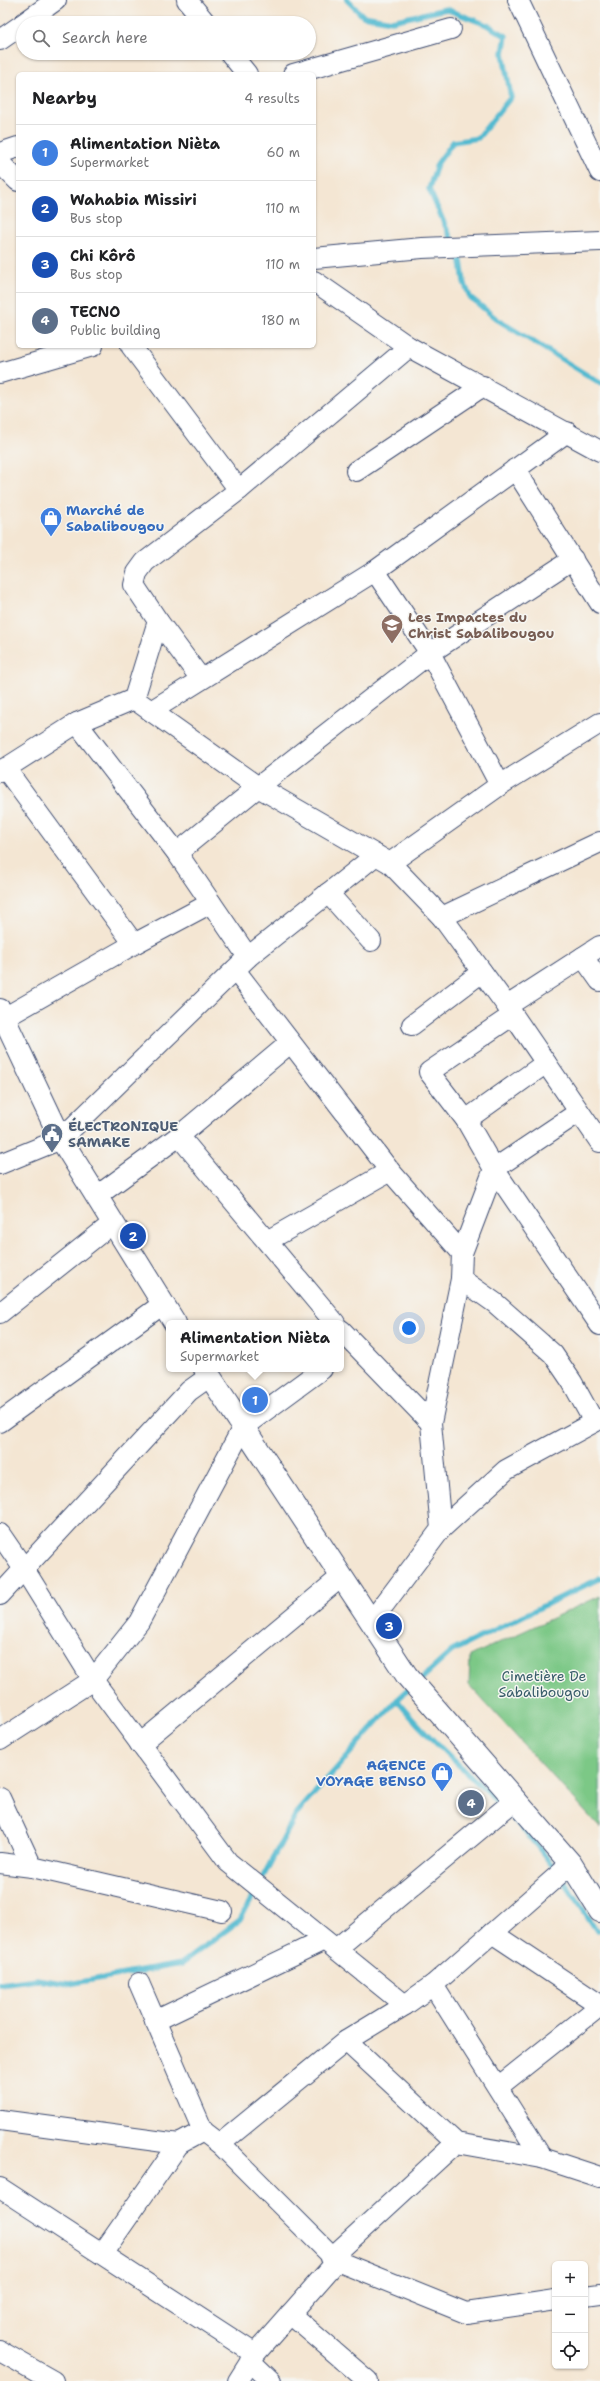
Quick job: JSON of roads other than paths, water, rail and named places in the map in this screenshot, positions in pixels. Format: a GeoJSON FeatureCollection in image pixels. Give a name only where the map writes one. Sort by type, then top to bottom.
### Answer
{"type":"FeatureCollection","features":[{"type":"Feature","properties":{"kind":"main road"},"geometry":{"type":"LineString","coordinates":[[2,1014],[61,1139],[173,1320]]}},
{"type":"Feature","properties":{"kind":"main road"},"geometry":{"type":"LineString","coordinates":[[207,1373],[341,1577],[413,1683],[571,1864],[600,1911]]}},
{"type":"Feature","properties":{"kind":"street"},"geometry":{"type":"LineString","coordinates":[[33,16],[56,0]]}},
{"type":"Feature","properties":{"kind":"street"},"geometry":{"type":"LineString","coordinates":[[187,0],[200,16]]}},
{"type":"Feature","properties":{"kind":"street"},"geometry":{"type":"LineString","coordinates":[[518,0],[594,145],[600,172]]}},
{"type":"Feature","properties":{"kind":"street"},"geometry":{"type":"LineString","coordinates":[[0,40],[16,28]]}},
{"type":"Feature","properties":{"kind":"street"},"geometry":{"type":"LineString","coordinates":[[299,72],[451,29]]}},
{"type":"Feature","properties":{"kind":"street"},"geometry":{"type":"LineString","coordinates":[[236,60],[245,72]]}},
{"type":"Feature","properties":{"kind":"street"},"geometry":{"type":"LineString","coordinates":[[0,153],[16,148]]}},
{"type":"Feature","properties":{"kind":"street"},"geometry":{"type":"LineString","coordinates":[[0,163],[16,179]]}},
{"type":"Feature","properties":{"kind":"street"},"geometry":{"type":"LineString","coordinates":[[316,258],[422,248],[600,241]]}},
{"type":"Feature","properties":{"kind":"street"},"geometry":{"type":"LineString","coordinates":[[316,283],[409,347],[600,451]]}},
{"type":"Feature","properties":{"kind":"street"},"geometry":{"type":"LineString","coordinates":[[201,679],[158,621],[134,585],[137,573],[146,562],[239,490],[409,347]]}},
{"type":"Feature","properties":{"kind":"street"},"geometry":{"type":"LineString","coordinates":[[0,373],[86,348]]}},
{"type":"Feature","properties":{"kind":"street"},"geometry":{"type":"LineString","coordinates":[[132,348],[239,490]]}},
{"type":"Feature","properties":{"kind":"street"},"geometry":{"type":"LineString","coordinates":[[356,471],[483,386]]}},
{"type":"Feature","properties":{"kind":"street"},"geometry":{"type":"LineString","coordinates":[[151,711],[375,571],[567,432]]}},
{"type":"Feature","properties":{"kind":"street"},"geometry":{"type":"LineString","coordinates":[[515,469],[600,603]]}},
{"type":"Feature","properties":{"kind":"street"},"geometry":{"type":"LineString","coordinates":[[177,853],[258,787],[430,653],[573,559]]}},
{"type":"Feature","properties":{"kind":"street"},"geometry":{"type":"LineString","coordinates":[[375,571],[430,653],[500,785]]}},
{"type":"Feature","properties":{"kind":"street"},"geometry":{"type":"LineString","coordinates":[[134,699],[158,621]]}},
{"type":"Feature","properties":{"kind":"street"},"geometry":{"type":"LineString","coordinates":[[134,699],[258,787],[383,859],[442,917],[510,1010],[600,1142]]}},
{"type":"Feature","properties":{"kind":"street"},"geometry":{"type":"LineString","coordinates":[[134,699],[77,722],[3,770],[134,944]]}},
{"type":"Feature","properties":{"kind":"street"},"geometry":{"type":"LineString","coordinates":[[77,722],[177,853],[211,903],[242,963],[290,1043],[390,1171],[462,1253]]}},
{"type":"Feature","properties":{"kind":"street"},"geometry":{"type":"LineString","coordinates":[[0,1164],[61,1139],[242,963],[328,893],[600,723]]}},
{"type":"Feature","properties":{"kind":"street"},"geometry":{"type":"LineString","coordinates":[[442,917],[600,842]]}},
{"type":"Feature","properties":{"kind":"street"},"geometry":{"type":"LineString","coordinates":[[328,893],[371,941]]}},
{"type":"Feature","properties":{"kind":"street"},"geometry":{"type":"LineString","coordinates":[[2,1014],[211,903]]}},
{"type":"Feature","properties":{"kind":"street"},"geometry":{"type":"LineString","coordinates":[[600,946],[582,957],[510,1010],[429,1072],[466,1120],[494,1169],[600,1325]]}},
{"type":"Feature","properties":{"kind":"street"},"geometry":{"type":"LineString","coordinates":[[582,957],[600,981]]}},
{"type":"Feature","properties":{"kind":"street"},"geometry":{"type":"LineString","coordinates":[[412,1025],[482,972]]}},
{"type":"Feature","properties":{"kind":"street"},"geometry":{"type":"LineString","coordinates":[[96,1196],[179,1136],[290,1043]]}},
{"type":"Feature","properties":{"kind":"street"},"geometry":{"type":"LineString","coordinates":[[466,1120],[546,1063]]}},
{"type":"Feature","properties":{"kind":"street"},"geometry":{"type":"LineString","coordinates":[[441,1529],[432,1423],[461,1279],[462,1253],[494,1169],[579,1112]]}},
{"type":"Feature","properties":{"kind":"street"},"geometry":{"type":"LineString","coordinates":[[179,1136],[333,1320]]}},
{"type":"Feature","properties":{"kind":"street"},"geometry":{"type":"LineString","coordinates":[[267,1241],[390,1171]]}},
{"type":"Feature","properties":{"kind":"street"},"geometry":{"type":"LineString","coordinates":[[0,1313],[113,1223]]}},
{"type":"Feature","properties":{"kind":"street"},"geometry":{"type":"LineString","coordinates":[[371,1622],[441,1529],[506,1470],[597,1421],[553,1354],[495,1303],[461,1279]]}},
{"type":"Feature","properties":{"kind":"street"},"geometry":{"type":"LineString","coordinates":[[0,1422],[163,1304]]}},
{"type":"Feature","properties":{"kind":"street"},"geometry":{"type":"LineString","coordinates":[[344,1339],[348,1350],[432,1423]]}},
{"type":"Feature","properties":{"kind":"street"},"geometry":{"type":"LineString","coordinates":[[0,1740],[93,1680],[139,1622],[243,1427],[318,1372]]}},
{"type":"Feature","properties":{"kind":"street"},"geometry":{"type":"LineString","coordinates":[[0,1595],[189,1390],[207,1373]]}},
{"type":"Feature","properties":{"kind":"street"},"geometry":{"type":"LineString","coordinates":[[0,1534],[24,1569],[93,1680],[228,1862],[405,2005]]}},
{"type":"Feature","properties":{"kind":"street"},"geometry":{"type":"LineString","coordinates":[[140,1744],[341,1577]]}},
{"type":"Feature","properties":{"kind":"street"},"geometry":{"type":"LineString","coordinates":[[0,1798],[32,1867]]}},
{"type":"Feature","properties":{"kind":"street"},"geometry":{"type":"LineString","coordinates":[[155,2021],[330,1944],[515,1800]]}},
{"type":"Feature","properties":{"kind":"street"},"geometry":{"type":"LineString","coordinates":[[0,1863],[32,1867],[222,1911]]}},
{"type":"Feature","properties":{"kind":"street"},"geometry":{"type":"LineString","coordinates":[[220,2144],[346,2041],[405,2005],[432,1985],[571,1864]]}},
{"type":"Feature","properties":{"kind":"street"},"geometry":{"type":"LineString","coordinates":[[492,1934],[600,2006],[498,2087]]}},
{"type":"Feature","properties":{"kind":"street"},"geometry":{"type":"LineString","coordinates":[[139,1984],[203,2131],[220,2144],[334,2260],[466,2313],[552,2300]]}},
{"type":"Feature","properties":{"kind":"street"},"geometry":{"type":"LineString","coordinates":[[432,1985],[542,2158]]}},
{"type":"Feature","properties":{"kind":"street"},"geometry":{"type":"LineString","coordinates":[[346,2041],[456,2143],[542,2158],[600,2177]]}},
{"type":"Feature","properties":{"kind":"street"},"geometry":{"type":"LineString","coordinates":[[0,2120],[178,2144]]}},
{"type":"Feature","properties":{"kind":"street"},"geometry":{"type":"LineString","coordinates":[[102,2254],[178,2144],[203,2131]]}},
{"type":"Feature","properties":{"kind":"street"},"geometry":{"type":"LineString","coordinates":[[238,2381],[252,2358],[334,2260],[456,2143]]}},
{"type":"Feature","properties":{"kind":"street"},"geometry":{"type":"LineString","coordinates":[[0,2188],[102,2254],[252,2358],[271,2381]]}},
{"type":"Feature","properties":{"kind":"street"},"geometry":{"type":"LineString","coordinates":[[588,2296],[600,2294]]}},
{"type":"Feature","properties":{"kind":"street"},"geometry":{"type":"LineString","coordinates":[[290,2314],[368,2381]]}},
{"type":"Feature","properties":{"kind":"street"},"geometry":{"type":"LineString","coordinates":[[0,2351],[53,2381]]}},
{"type":"Feature","properties":{"kind":"waterway"},"geometry":{"type":"LineString","coordinates":[[347,0],[363,16],[392,21],[446,9],[487,25],[506,36],[503,53],[511,97],[478,138],[453,142],[437,164],[429,189],[453,243]]}},
{"type":"Feature","properties":{"kind":"waterway"},"geometry":{"type":"LineString","coordinates":[[456,251],[461,261],[464,282],[470,297],[498,320],[600,383]]}},
{"type":"Feature","properties":{"kind":"waterway"},"geometry":{"type":"LineString","coordinates":[[418,1682],[452,1651],[600,1578]]}},
{"type":"Feature","properties":{"kind":"waterway"},"geometry":{"type":"LineString","coordinates":[[0,1984],[36,1979],[69,1984],[181,1964],[240,1920],[297,1813],[397,1700],[411,1687]]}},
{"type":"Feature","properties":{"kind":"waterway"},"geometry":{"type":"LineString","coordinates":[[397,1700],[428,1735],[496,1801],[528,1835],[547,1858],[597,1931]]}},
{"type":"Feature","properties":{"kind":"place","name":"Marché de Sabalibougou"},"geometry":{"type":"Point","coordinates":[51,538]}},
{"type":"Feature","properties":{"kind":"place","name":"Les Impactes du Christ Sabalibougou"},"geometry":{"type":"Point","coordinates":[392,644]}},
{"type":"Feature","properties":{"kind":"place","name":"ÉLECTRONIQUE SAMAKE"},"geometry":{"type":"Point","coordinates":[52,1154]}},
{"type":"Feature","properties":{"kind":"place","name":"Wahabia Missiri"},"geometry":{"type":"Point","coordinates":[133,1236]}},
{"type":"Feature","properties":{"kind":"place","name":"Alimentation Nièta"},"geometry":{"type":"Point","coordinates":[255,1400]}},
{"type":"Feature","properties":{"kind":"place","name":"Chi Kôrô"},"geometry":{"type":"Point","coordinates":[389,1626]}},
{"type":"Feature","properties":{"kind":"place","name":"AGENCE VOYAGE BENSO"},"geometry":{"type":"Point","coordinates":[442,1792]}},
{"type":"Feature","properties":{"kind":"place","name":"TECNO"},"geometry":{"type":"Point","coordinates":[471,1803]}},
{"type":"Feature","properties":{"kind":"park label","name":"Cimetière De Sabalibougou"},"geometry":{"type":"Point","coordinates":[544,1684]}}]}
